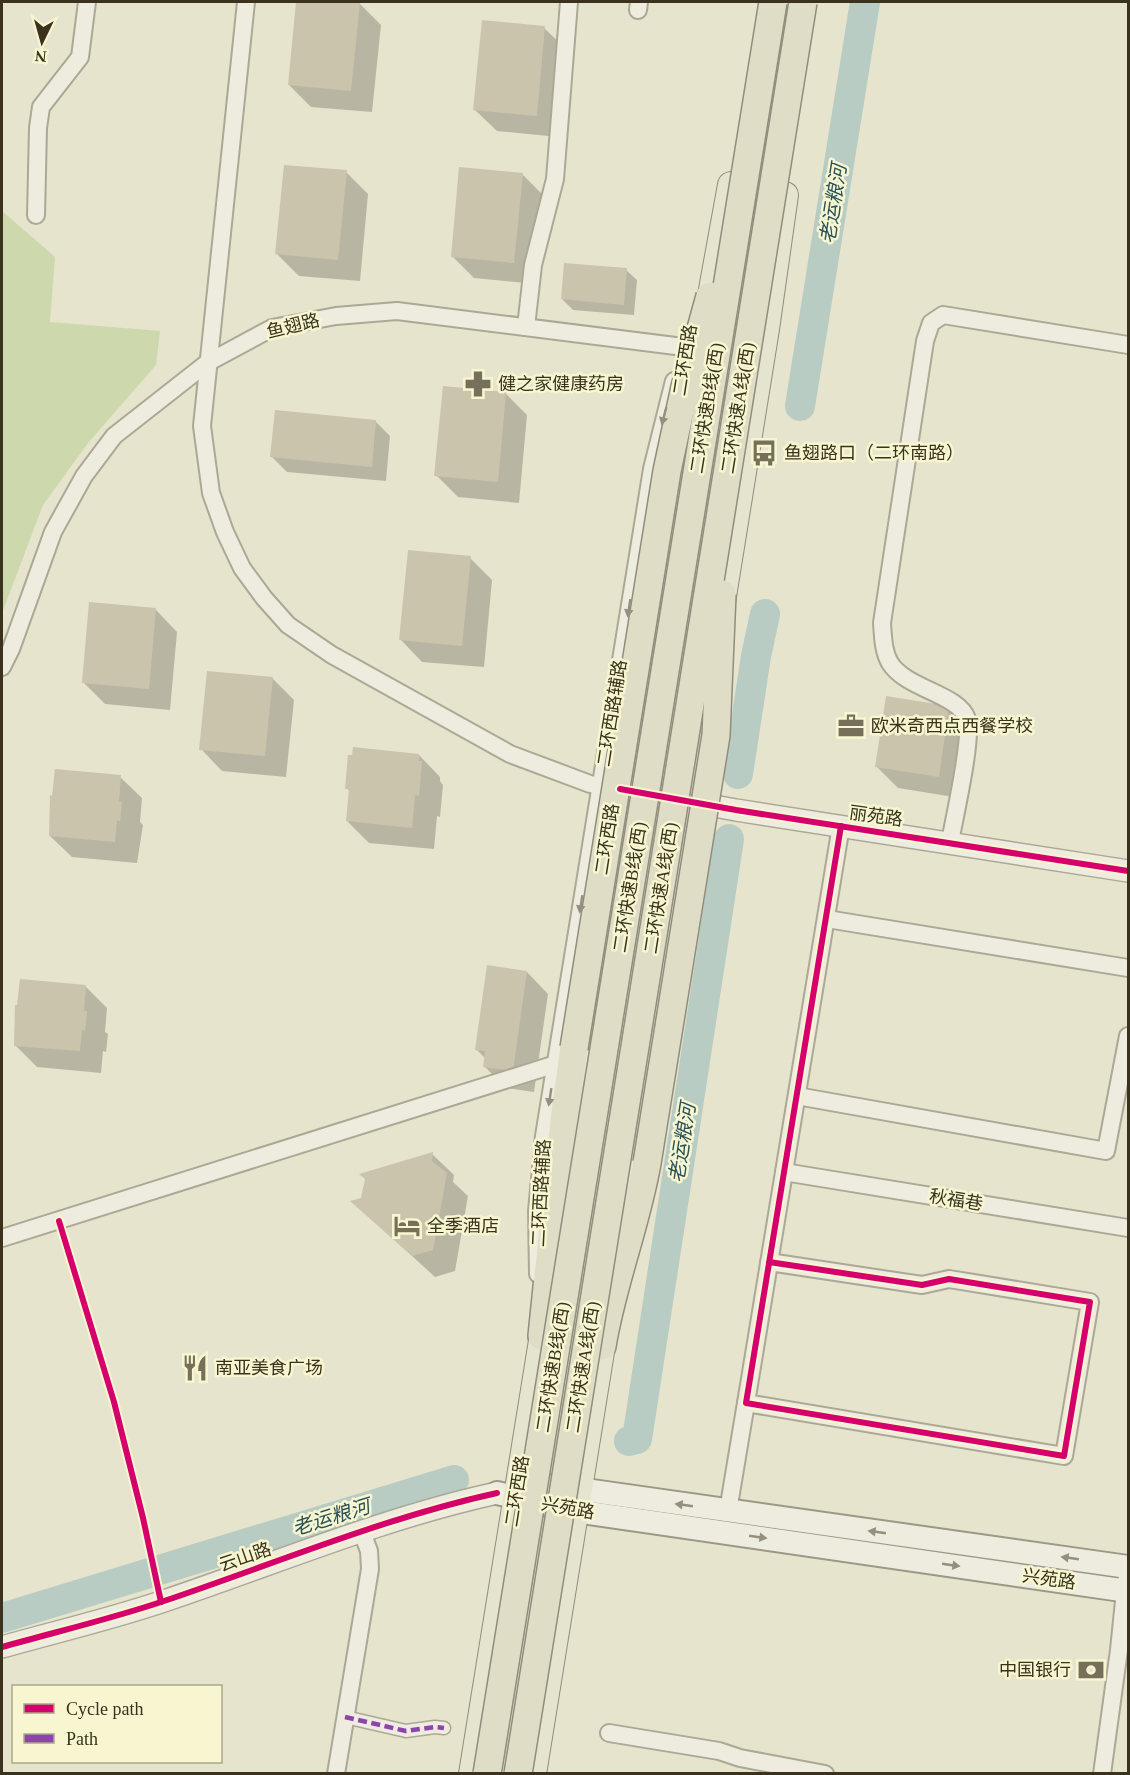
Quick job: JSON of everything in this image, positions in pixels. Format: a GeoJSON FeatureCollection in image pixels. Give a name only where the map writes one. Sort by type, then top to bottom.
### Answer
{"type":"FeatureCollection","features":[{"type":"Feature","properties":{"kind":"highway","name":"二环快速B线(西)"},"geometry":{"type":"LineString","coordinates":[[487,1773],[773,2]]}},
{"type":"Feature","properties":{"kind":"highway","name":"二环快速A线(西)"},"geometry":{"type":"LineString","coordinates":[[518,1773],[752,366],[803,2]]}},
{"type":"Feature","properties":{"kind":"highway"},"geometry":{"type":"LineString","coordinates":[[542,1336],[565,1112],[565,1056],[670,454],[692,363],[743,189]]}},
{"type":"Feature","properties":{"kind":"highway"},"geometry":{"type":"LineString","coordinates":[[602,1346],[647,1163],[716,735],[725,535],[731,466],[752,366]]}},
{"type":"Feature","properties":{"kind":"main road","name":"二环西路"},"geometry":{"type":"LineString","coordinates":[[472,1773],[510,1494],[542,1336],[617,789],[693,348],[720,241],[765,2]]}},
{"type":"Feature","properties":{"kind":"main road"},"geometry":{"type":"LineString","coordinates":[[533,1773],[690,802],[752,366],[811,2]]}},
{"type":"Feature","properties":{"kind":"main road","name":"兴苑路"},"geometry":{"type":"LineString","coordinates":[[510,1494],[728,1511],[1128,1566]]}},
{"type":"Feature","properties":{"kind":"main road","name":"兴苑路"},"geometry":{"type":"LineString","coordinates":[[577,1500],[1126,1591]]}},
{"type":"Feature","properties":{"kind":"street"},"geometry":{"type":"LineString","coordinates":[[36,215],[38,128],[41,107],[80,57],[87,2]]}},
{"type":"Feature","properties":{"kind":"street"},"geometry":{"type":"LineString","coordinates":[[246,2],[202,426],[211,494],[242,568],[288,625],[332,656],[510,754],[590,784],[617,789]]}},
{"type":"Feature","properties":{"kind":"street"},"geometry":{"type":"LineString","coordinates":[[526,327],[533,266],[555,179],[569,2]]}},
{"type":"Feature","properties":{"kind":"street","name":"鱼翅路"},"geometry":{"type":"LineString","coordinates":[[2,668],[53,532],[84,476],[114,436],[207,363],[272,328],[336,316],[397,311],[693,348],[752,366]]}},
{"type":"Feature","properties":{"kind":"street"},"geometry":{"type":"LineString","coordinates":[[951,842],[968,737],[968,719],[960,707],[906,679],[891,664],[885,650],[882,623],[925,341],[931,323],[943,315],[1128,345]]}},
{"type":"Feature","properties":{"kind":"street","name":"二环西路辅路"},"geometry":{"type":"LineString","coordinates":[[565,1056],[617,789]]}},
{"type":"Feature","properties":{"kind":"street","name":"丽苑路"},"geometry":{"type":"LineString","coordinates":[[617,789],[1128,871]]}},
{"type":"Feature","properties":{"kind":"street"},"geometry":{"type":"LineString","coordinates":[[728,1511],[841,826]]}},
{"type":"Feature","properties":{"kind":"street"},"geometry":{"type":"LineString","coordinates":[[827,919],[1128,968]]}},
{"type":"Feature","properties":{"kind":"street"},"geometry":{"type":"LineString","coordinates":[[797,1096],[1106,1151],[1128,1036]]}},
{"type":"Feature","properties":{"kind":"street"},"geometry":{"type":"LineString","coordinates":[[2,1238],[565,1056]]}},
{"type":"Feature","properties":{"kind":"street","name":"秋福巷"},"geometry":{"type":"LineString","coordinates":[[784,1172],[1128,1228]]}},
{"type":"Feature","properties":{"kind":"street"},"geometry":{"type":"LineString","coordinates":[[746,1403],[1064,1456],[1090,1302],[949,1279],[922,1285],[769,1262]]}},
{"type":"Feature","properties":{"kind":"street","name":"云山路"},"geometry":{"type":"LineString","coordinates":[[2,1647],[161,1602],[362,1532],[454,1503],[510,1494]]}},
{"type":"Feature","properties":{"kind":"street"},"geometry":{"type":"LineString","coordinates":[[336,1773],[370,1569],[369,1551],[362,1532]]}},
{"type":"Feature","properties":{"kind":"street"},"geometry":{"type":"LineString","coordinates":[[1102,1773],[1128,1566]]}},
{"type":"Feature","properties":{"kind":"street"},"geometry":{"type":"LineString","coordinates":[[345,1717],[406,1731],[444,1728]]}},
{"type":"Feature","properties":{"kind":"street"},"geometry":{"type":"LineString","coordinates":[[609,1733],[719,1751],[738,1766],[825,1773]]}},
{"type":"Feature","properties":{"kind":"green space"},"geometry":{"type":"Polygon","coordinates":[[[2,211],[55,257],[50,322],[160,331],[156,365],[88,443],[43,505],[2,613],[2,211]]]}},
{"type":"Feature","properties":{"kind":"building"},"geometry":{"type":"Polygon","coordinates":[[[296,2],[360,2],[351,91],[288,85],[296,2]]]}},
{"type":"Feature","properties":{"kind":"building"},"geometry":{"type":"Polygon","coordinates":[[[482,20],[545,26],[537,116],[473,110],[482,20]]]}},
{"type":"Feature","properties":{"kind":"building"},"geometry":{"type":"Polygon","coordinates":[[[284,165],[347,170],[338,260],[275,254],[284,165]]]}},
{"type":"Feature","properties":{"kind":"building"},"geometry":{"type":"Polygon","coordinates":[[[459,167],[523,173],[514,263],[451,257],[459,167]]]}},
{"type":"Feature","properties":{"kind":"building"},"geometry":{"type":"Polygon","coordinates":[[[564,263],[627,268],[624,305],[561,299],[564,263]]]}},
{"type":"Feature","properties":{"kind":"building"},"geometry":{"type":"Polygon","coordinates":[[[443,386],[506,392],[498,482],[434,476],[443,386]]]}},
{"type":"Feature","properties":{"kind":"building"},"geometry":{"type":"Polygon","coordinates":[[[275,410],[376,420],[372,467],[270,457],[275,410]]]}},
{"type":"Feature","properties":{"kind":"building"},"geometry":{"type":"Polygon","coordinates":[[[408,550],[471,556],[462,646],[399,640],[408,550]]]}},
{"type":"Feature","properties":{"kind":"building"},"geometry":{"type":"Polygon","coordinates":[[[89,602],[156,608],[149,689],[82,683],[89,602]]]}},
{"type":"Feature","properties":{"kind":"building"},"geometry":{"type":"Polygon","coordinates":[[[207,671],[273,677],[265,756],[199,750],[207,671]]]}},
{"type":"Feature","properties":{"kind":"building"},"geometry":{"type":"Polygon","coordinates":[[[886,696],[949,706],[939,777],[875,767],[886,696]]]}},
{"type":"Feature","properties":{"kind":"building"},"geometry":{"type":"Polygon","coordinates":[[[353,747],[419,754],[419,761],[422,761],[419,796],[415,795],[412,828],[346,821],[349,789],[345,789],[348,755],[352,755],[353,747]]]}},
{"type":"Feature","properties":{"kind":"building"},"geometry":{"type":"Polygon","coordinates":[[[55,769],[121,775],[119,801],[122,802],[115,842],[49,836],[50,795],[52,796],[55,769]]]}},
{"type":"Feature","properties":{"kind":"building"},"geometry":{"type":"Polygon","coordinates":[[[487,965],[527,971],[513,1071],[483,1067],[485,1051],[475,1050],[487,965]]]}},
{"type":"Feature","properties":{"kind":"building"},"geometry":{"type":"Polygon","coordinates":[[[20,979],[86,985],[84,1011],[87,1011],[80,1051],[14,1046],[15,1005],[17,1005],[20,979]]]}},
{"type":"Feature","properties":{"kind":"building","name":"全季酒店"},"geometry":{"type":"Polygon","coordinates":[[[433,1152],[432,1161],[447,1173],[433,1250],[412,1256],[350,1201],[361,1198],[365,1179],[359,1174],[433,1152]]]}},
{"type":"Feature","properties":{"kind":"waterway","name":"老运粮河"},"geometry":{"type":"LineString","coordinates":[[800,406],[865,2]]}},
{"type":"Feature","properties":{"kind":"waterway","name":"老运粮河"},"geometry":{"type":"LineString","coordinates":[[738,774],[756,656],[765,614]]}},
{"type":"Feature","properties":{"kind":"waterway","name":"老运粮河"},"geometry":{"type":"LineString","coordinates":[[629,1441],[637,1439],[729,839]]}},
{"type":"Feature","properties":{"kind":"waterway","name":"老运粮河"},"geometry":{"type":"LineString","coordinates":[[2,1618],[454,1480]]}},
{"type":"Feature","properties":{"kind":"marked path"},"geometry":{"type":"LineString","coordinates":[[345,1717],[406,1731],[444,1728]]}},
{"type":"Feature","properties":{"kind":"cycle path"},"geometry":{"type":"LineString","coordinates":[[620,789],[736,810],[1128,871]]}},
{"type":"Feature","properties":{"kind":"cycle path"},"geometry":{"type":"LineString","coordinates":[[769,1262],[922,1285],[949,1279],[1090,1302],[1064,1456],[746,1403],[841,826]]}},
{"type":"Feature","properties":{"kind":"cycle path"},"geometry":{"type":"LineString","coordinates":[[59,1221],[114,1402],[161,1602]]}},
{"type":"Feature","properties":{"kind":"cycle path"},"geometry":{"type":"LineString","coordinates":[[2,1647],[144,1608],[371,1528],[454,1503],[497,1493]]}},
{"type":"Feature","properties":{"kind":"place","name":"健之家健康药房"},"geometry":{"type":"Point","coordinates":[478,384]}},
{"type":"Feature","properties":{"kind":"place","name":"鱼翅路口（二环南路）"},"geometry":{"type":"Point","coordinates":[764,453]}},
{"type":"Feature","properties":{"kind":"place","name":"欧米奇西点西餐学校"},"geometry":{"type":"Point","coordinates":[851,726]}},
{"type":"Feature","properties":{"kind":"place","name":"全季酒店"},"geometry":{"type":"Point","coordinates":[407,1226]}},
{"type":"Feature","properties":{"kind":"place","name":"南亚美食广场"},"geometry":{"type":"Point","coordinates":[195,1368]}},
{"type":"Feature","properties":{"kind":"place","name":"中国银行"},"geometry":{"type":"Point","coordinates":[1091,1670]}}]}
